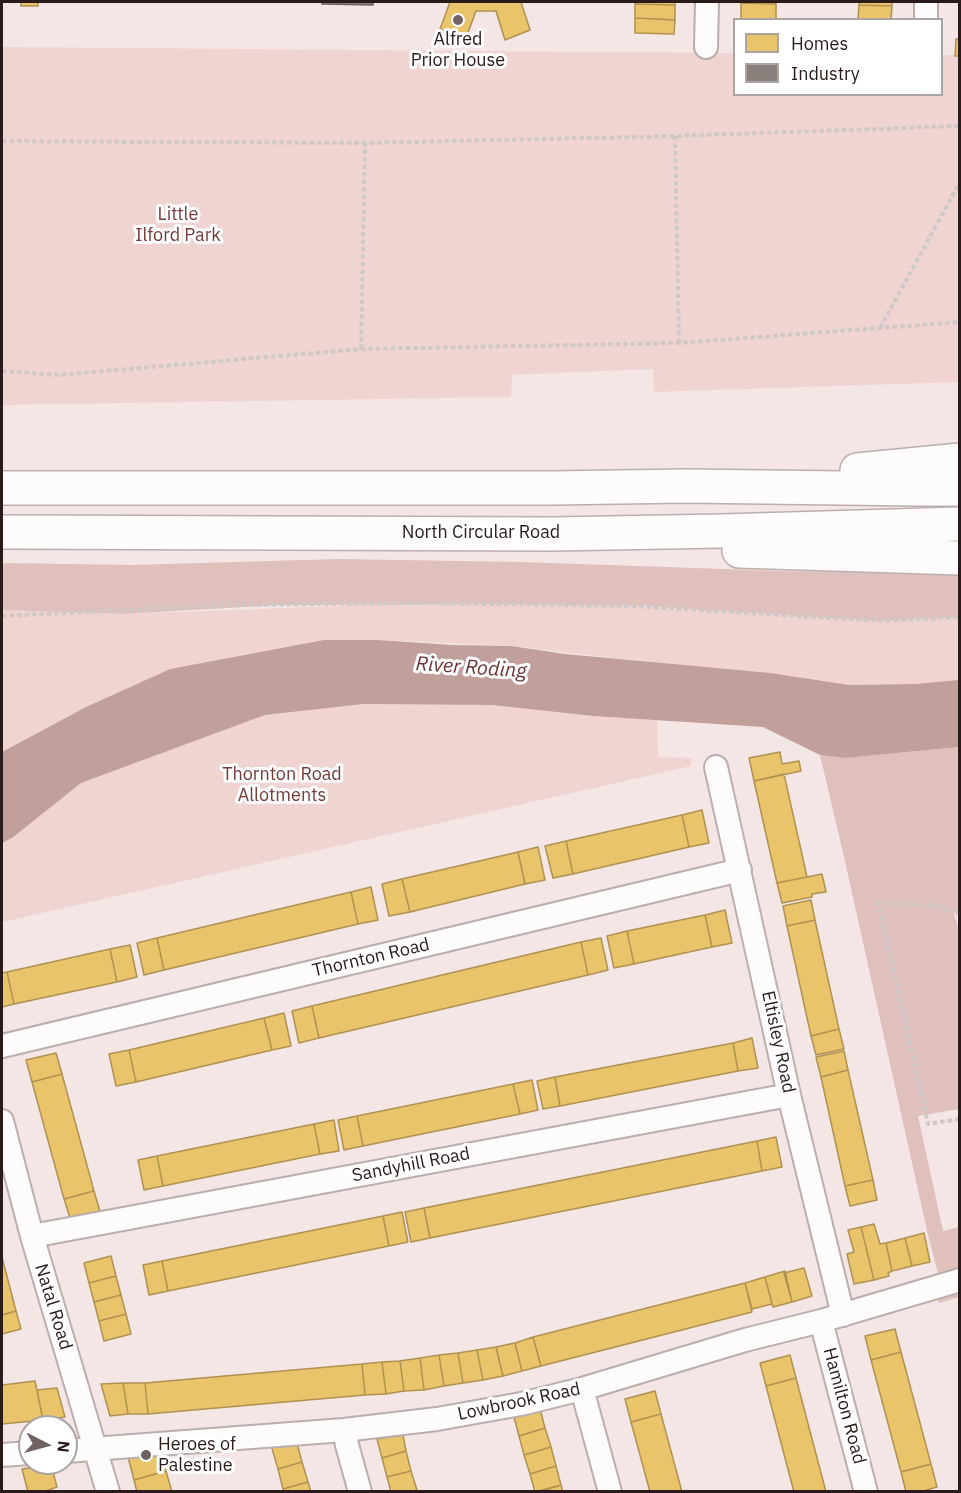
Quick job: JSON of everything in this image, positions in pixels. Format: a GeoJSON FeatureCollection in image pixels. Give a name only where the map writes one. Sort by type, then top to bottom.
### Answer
{"type":"FeatureCollection","features":[{"type":"Feature","properties":{"kind":"highway"},"geometry":{"type":"LineString","coordinates":[[686,486],[960,460]]}},
{"type":"Feature","properties":{"kind":"highway"},"geometry":{"type":"LineString","coordinates":[[2,488],[686,486],[960,489]]}},
{"type":"Feature","properties":{"kind":"highway","name":"North Circular Road"},"geometry":{"type":"LineString","coordinates":[[2,532],[552,534],[960,524]]}},
{"type":"Feature","properties":{"kind":"highway"},"geometry":{"type":"LineString","coordinates":[[552,534],[721,551],[960,558]]}},
{"type":"Feature","properties":{"kind":"street"},"geometry":{"type":"LineString","coordinates":[[706,47],[707,2]]}},
{"type":"Feature","properties":{"kind":"street"},"geometry":{"type":"LineString","coordinates":[[926,2],[926,18]]}},
{"type":"Feature","properties":{"kind":"street","name":"Eltisley Road"},"geometry":{"type":"LineString","coordinates":[[716,767],[789,1095],[843,1315]]}},
{"type":"Feature","properties":{"kind":"street","name":"Thornton Road"},"geometry":{"type":"LineString","coordinates":[[2,1046],[740,870]]}},
{"type":"Feature","properties":{"kind":"street","name":"Sandyhill Road"},"geometry":{"type":"LineString","coordinates":[[32,1236],[789,1095]]}},
{"type":"Feature","properties":{"kind":"street","name":"Natal Road"},"geometry":{"type":"LineString","coordinates":[[2,1121],[32,1236],[108,1491]]}},
{"type":"Feature","properties":{"kind":"street","name":"Lowbrook Road"},"geometry":{"type":"LineString","coordinates":[[78,1450],[344,1430],[437,1419],[521,1404],[582,1389],[745,1340],[843,1315],[960,1280]]}},
{"type":"Feature","properties":{"kind":"street","name":"Hamilton Road"},"geometry":{"type":"LineString","coordinates":[[821,1321],[866,1491]]}},
{"type":"Feature","properties":{"kind":"street"},"geometry":{"type":"LineString","coordinates":[[582,1389],[610,1491]]}},
{"type":"Feature","properties":{"kind":"street"},"geometry":{"type":"LineString","coordinates":[[344,1430],[360,1491]]}},
{"type":"Feature","properties":{"kind":"street"},"geometry":{"type":"LineString","coordinates":[[2,1455],[18,1454]]}},
{"type":"Feature","properties":{"kind":"path"},"geometry":{"type":"LineString","coordinates":[[2,141],[365,143],[675,136],[960,126]]}},
{"type":"Feature","properties":{"kind":"path"},"geometry":{"type":"LineString","coordinates":[[675,136],[679,342]]}},
{"type":"Feature","properties":{"kind":"path"},"geometry":{"type":"LineString","coordinates":[[361,350],[365,143]]}},
{"type":"Feature","properties":{"kind":"path"},"geometry":{"type":"LineString","coordinates":[[880,328],[960,182]]}},
{"type":"Feature","properties":{"kind":"path"},"geometry":{"type":"LineString","coordinates":[[2,371],[58,375],[361,350],[679,342],[960,322]]}},
{"type":"Feature","properties":{"kind":"path"},"geometry":{"type":"LineString","coordinates":[[2,616],[232,605],[426,603],[634,606],[880,621],[960,617]]}},
{"type":"Feature","properties":{"kind":"path"},"geometry":{"type":"LineString","coordinates":[[960,914],[934,905],[878,903],[928,1124],[960,1119]]}},
{"type":"Feature","properties":{"kind":"green space","name":"Little Ilford Park"},"geometry":{"type":"Polygon","coordinates":[[[2,47],[733,53],[733,96],[943,96],[943,55],[959,55],[959,382],[654,392],[653,369],[512,375],[511,397],[2,405],[2,47]]]}},
{"type":"Feature","properties":{"kind":"green space"},"geometry":{"type":"Polygon","coordinates":[[[416,603],[634,606],[877,621],[959,617],[959,680],[915,684],[849,685],[511,646],[324,640],[170,669],[86,707],[2,752],[2,610],[125,614],[416,603]]]}},
{"type":"Feature","properties":{"kind":"green space","name":"Thornton Road Allotments"},"geometry":{"type":"Polygon","coordinates":[[[364,704],[492,705],[593,716],[657,720],[658,757],[691,758],[691,766],[2,922],[2,843],[12,838],[81,783],[265,715],[364,704]]]}},
{"type":"Feature","properties":{"kind":"shaded area"},"geometry":{"type":"Polygon","coordinates":[[[339,559],[960,574],[959,617],[877,621],[643,606],[478,604],[278,605],[125,614],[2,610],[2,563],[132,565],[339,559]]]}},
{"type":"Feature","properties":{"kind":"shaded area"},"geometry":{"type":"Polygon","coordinates":[[[959,747],[960,907],[954,914],[960,933],[959,1109],[918,1116],[943,1231],[959,1227],[959,1297],[939,1303],[929,1277],[938,1273],[820,755],[845,758],[959,747]]]}},
{"type":"Feature","properties":{"kind":"water","name":"River Roding"},"geometry":{"type":"Polygon","coordinates":[[[324,640],[511,646],[565,654],[770,673],[849,685],[915,684],[959,680],[959,747],[845,758],[820,755],[763,727],[593,716],[492,705],[364,704],[265,715],[81,783],[12,838],[2,843],[2,752],[86,707],[170,669],[324,640]]]}},
{"type":"Feature","properties":{"kind":"building: Homes"},"geometry":{"type":"Polygon","coordinates":[[[21,2],[38,2],[38,6],[21,6],[21,2]]]}},
{"type":"Feature","properties":{"kind":"building: Homes","name":"Alfred Prior House"},"geometry":{"type":"Polygon","coordinates":[[[450,2],[521,2],[530,30],[505,40],[496,11],[476,11],[466,38],[440,29],[450,2]]]}},
{"type":"Feature","properties":{"kind":"building: Homes"},"geometry":{"type":"Polygon","coordinates":[[[635,2],[675,2],[675,5],[635,4],[635,2]]]}},
{"type":"Feature","properties":{"kind":"building: Homes"},"geometry":{"type":"Polygon","coordinates":[[[776,2],[776,4],[741,3],[776,2]]]}},
{"type":"Feature","properties":{"kind":"building: Homes"},"geometry":{"type":"Polygon","coordinates":[[[859,2],[892,2],[892,6],[859,5],[859,2]]]}},
{"type":"Feature","properties":{"kind":"building: Homes"},"geometry":{"type":"Polygon","coordinates":[[[741,3],[776,4],[776,18],[741,18],[741,3]]]}},
{"type":"Feature","properties":{"kind":"building: Homes"},"geometry":{"type":"Polygon","coordinates":[[[635,4],[675,5],[675,20],[635,18],[635,4]]]}},
{"type":"Feature","properties":{"kind":"building: Homes"},"geometry":{"type":"Polygon","coordinates":[[[859,5],[892,6],[891,18],[858,18],[859,5]]]}},
{"type":"Feature","properties":{"kind":"building: Homes"},"geometry":{"type":"Polygon","coordinates":[[[635,18],[675,20],[674,34],[635,33],[635,18]]]}},
{"type":"Feature","properties":{"kind":"building: Homes"},"geometry":{"type":"Polygon","coordinates":[[[956,39],[960,39],[960,56],[955,56],[956,39]]]}},
{"type":"Feature","properties":{"kind":"building: Homes"},"geometry":{"type":"Polygon","coordinates":[[[780,752],[782,764],[799,761],[801,771],[754,781],[749,758],[780,752]]]}},
{"type":"Feature","properties":{"kind":"building: Homes"},"geometry":{"type":"Polygon","coordinates":[[[784,774],[807,877],[777,883],[754,781],[784,774]]]}},
{"type":"Feature","properties":{"kind":"building: Homes"},"geometry":{"type":"Polygon","coordinates":[[[702,810],[709,843],[689,847],[682,815],[702,810]]]}},
{"type":"Feature","properties":{"kind":"building: Homes"},"geometry":{"type":"Polygon","coordinates":[[[682,815],[689,847],[573,874],[566,841],[682,815]]]}},
{"type":"Feature","properties":{"kind":"building: Homes"},"geometry":{"type":"Polygon","coordinates":[[[566,841],[573,874],[553,878],[545,846],[566,841]]]}},
{"type":"Feature","properties":{"kind":"building: Homes"},"geometry":{"type":"Polygon","coordinates":[[[538,847],[545,880],[525,884],[518,852],[538,847]]]}},
{"type":"Feature","properties":{"kind":"building: Homes"},"geometry":{"type":"Polygon","coordinates":[[[518,852],[525,884],[410,912],[402,879],[518,852]]]}},
{"type":"Feature","properties":{"kind":"building: Homes"},"geometry":{"type":"Polygon","coordinates":[[[822,874],[826,892],[782,903],[777,883],[822,874]]]}},
{"type":"Feature","properties":{"kind":"building: Homes"},"geometry":{"type":"Polygon","coordinates":[[[402,879],[410,912],[389,916],[382,884],[402,879]]]}},
{"type":"Feature","properties":{"kind":"building: Homes"},"geometry":{"type":"Polygon","coordinates":[[[371,887],[378,920],[358,924],[351,892],[371,887]]]}},
{"type":"Feature","properties":{"kind":"building: Homes"},"geometry":{"type":"Polygon","coordinates":[[[351,892],[358,924],[164,970],[157,938],[351,892]]]}},
{"type":"Feature","properties":{"kind":"building: Homes"},"geometry":{"type":"Polygon","coordinates":[[[811,900],[815,920],[787,926],[783,906],[811,900]]]}},
{"type":"Feature","properties":{"kind":"building: Homes"},"geometry":{"type":"Polygon","coordinates":[[[725,910],[732,943],[712,947],[705,915],[725,910]]]}},
{"type":"Feature","properties":{"kind":"building: Homes"},"geometry":{"type":"Polygon","coordinates":[[[705,915],[712,947],[634,964],[627,931],[705,915]]]}},
{"type":"Feature","properties":{"kind":"building: Homes"},"geometry":{"type":"Polygon","coordinates":[[[815,920],[839,1029],[811,1036],[787,926],[815,920]]]}},
{"type":"Feature","properties":{"kind":"building: Homes"},"geometry":{"type":"Polygon","coordinates":[[[627,931],[634,964],[614,968],[607,936],[627,931]]]}},
{"type":"Feature","properties":{"kind":"building: Homes"},"geometry":{"type":"Polygon","coordinates":[[[157,938],[164,970],[144,975],[137,943],[157,938]]]}},
{"type":"Feature","properties":{"kind":"building: Homes"},"geometry":{"type":"Polygon","coordinates":[[[601,938],[608,970],[588,975],[581,942],[601,938]]]}},
{"type":"Feature","properties":{"kind":"building: Homes"},"geometry":{"type":"Polygon","coordinates":[[[581,942],[588,975],[319,1038],[312,1006],[581,942]]]}},
{"type":"Feature","properties":{"kind":"building: Homes"},"geometry":{"type":"Polygon","coordinates":[[[130,945],[137,977],[117,982],[110,949],[130,945]]]}},
{"type":"Feature","properties":{"kind":"building: Homes"},"geometry":{"type":"Polygon","coordinates":[[[110,949],[117,982],[14,1004],[7,972],[110,949]]]}},
{"type":"Feature","properties":{"kind":"building: Homes"},"geometry":{"type":"Polygon","coordinates":[[[7,972],[14,1004],[2,1007],[2,973],[7,972]]]}},
{"type":"Feature","properties":{"kind":"building: Homes"},"geometry":{"type":"Polygon","coordinates":[[[312,1006],[319,1038],[299,1043],[292,1011],[312,1006]]]}},
{"type":"Feature","properties":{"kind":"building: Homes"},"geometry":{"type":"Polygon","coordinates":[[[284,1013],[291,1046],[272,1050],[264,1018],[284,1013]]]}},
{"type":"Feature","properties":{"kind":"building: Homes"},"geometry":{"type":"Polygon","coordinates":[[[264,1018],[272,1050],[136,1082],[129,1050],[264,1018]]]}},
{"type":"Feature","properties":{"kind":"building: Homes"},"geometry":{"type":"Polygon","coordinates":[[[839,1029],[844,1049],[816,1055],[811,1036],[839,1029]]]}},
{"type":"Feature","properties":{"kind":"building: Homes"},"geometry":{"type":"Polygon","coordinates":[[[752,1038],[758,1068],[738,1071],[733,1043],[752,1038]]]}},
{"type":"Feature","properties":{"kind":"building: Homes"},"geometry":{"type":"Polygon","coordinates":[[[733,1043],[738,1071],[560,1106],[555,1077],[733,1043]]]}},
{"type":"Feature","properties":{"kind":"building: Homes"},"geometry":{"type":"Polygon","coordinates":[[[129,1050],[136,1082],[116,1086],[109,1054],[129,1050]]]}},
{"type":"Feature","properties":{"kind":"building: Homes"},"geometry":{"type":"Polygon","coordinates":[[[844,1051],[848,1070],[821,1077],[816,1057],[844,1051]]]}},
{"type":"Feature","properties":{"kind":"building: Homes"},"geometry":{"type":"Polygon","coordinates":[[[56,1053],[62,1074],[32,1082],[26,1060],[56,1053]]]}},
{"type":"Feature","properties":{"kind":"building: Homes"},"geometry":{"type":"Polygon","coordinates":[[[848,1070],[873,1180],[845,1186],[821,1077],[848,1070]]]}},
{"type":"Feature","properties":{"kind":"building: Homes"},"geometry":{"type":"Polygon","coordinates":[[[62,1074],[94,1191],[64,1199],[32,1082],[62,1074]]]}},
{"type":"Feature","properties":{"kind":"building: Homes"},"geometry":{"type":"Polygon","coordinates":[[[555,1077],[560,1106],[543,1109],[537,1081],[555,1077]]]}},
{"type":"Feature","properties":{"kind":"building: Homes"},"geometry":{"type":"Polygon","coordinates":[[[532,1080],[538,1110],[520,1114],[513,1084],[532,1080]]]}},
{"type":"Feature","properties":{"kind":"building: Homes"},"geometry":{"type":"Polygon","coordinates":[[[513,1084],[520,1114],[363,1146],[357,1116],[513,1084]]]}},
{"type":"Feature","properties":{"kind":"building: Homes"},"geometry":{"type":"Polygon","coordinates":[[[357,1116],[363,1146],[344,1150],[338,1120],[357,1116]]]}},
{"type":"Feature","properties":{"kind":"building: Homes"},"geometry":{"type":"Polygon","coordinates":[[[334,1120],[339,1151],[320,1154],[314,1124],[334,1120]]]}},
{"type":"Feature","properties":{"kind":"building: Homes"},"geometry":{"type":"Polygon","coordinates":[[[314,1124],[320,1154],[163,1186],[157,1156],[314,1124]]]}},
{"type":"Feature","properties":{"kind":"building: Homes"},"geometry":{"type":"Polygon","coordinates":[[[776,1137],[782,1167],[762,1171],[757,1141],[776,1137]]]}},
{"type":"Feature","properties":{"kind":"building: Homes"},"geometry":{"type":"Polygon","coordinates":[[[757,1141],[762,1171],[430,1238],[424,1208],[757,1141]]]}},
{"type":"Feature","properties":{"kind":"building: Homes"},"geometry":{"type":"Polygon","coordinates":[[[157,1156],[163,1186],[144,1190],[138,1160],[157,1156]]]}},
{"type":"Feature","properties":{"kind":"building: Homes"},"geometry":{"type":"Polygon","coordinates":[[[873,1180],[877,1200],[850,1206],[845,1186],[873,1180]]]}},
{"type":"Feature","properties":{"kind":"building: Homes"},"geometry":{"type":"Polygon","coordinates":[[[94,1191],[101,1215],[71,1221],[64,1199],[94,1191]]]}},
{"type":"Feature","properties":{"kind":"building: Homes"},"geometry":{"type":"Polygon","coordinates":[[[424,1208],[430,1238],[411,1242],[405,1212],[424,1208]]]}},
{"type":"Feature","properties":{"kind":"building: Homes"},"geometry":{"type":"Polygon","coordinates":[[[402,1212],[408,1242],[389,1246],[383,1216],[402,1212]]]}},
{"type":"Feature","properties":{"kind":"building: Homes"},"geometry":{"type":"Polygon","coordinates":[[[383,1216],[389,1246],[168,1291],[162,1261],[383,1216]]]}},
{"type":"Feature","properties":{"kind":"building: Homes"},"geometry":{"type":"Polygon","coordinates":[[[874,1224],[880,1244],[886,1243],[892,1271],[888,1273],[889,1276],[874,1280],[861,1227],[874,1224]]]}},
{"type":"Feature","properties":{"kind":"building: Homes"},"geometry":{"type":"Polygon","coordinates":[[[861,1227],[874,1280],[854,1284],[847,1254],[854,1252],[848,1230],[861,1227]]]}},
{"type":"Feature","properties":{"kind":"building: Homes"},"geometry":{"type":"Polygon","coordinates":[[[924,1233],[930,1262],[912,1266],[905,1238],[924,1233]]]}},
{"type":"Feature","properties":{"kind":"building: Homes"},"geometry":{"type":"Polygon","coordinates":[[[905,1238],[912,1266],[892,1271],[886,1243],[905,1238]]]}},
{"type":"Feature","properties":{"kind":"building: Homes"},"geometry":{"type":"Polygon","coordinates":[[[111,1256],[116,1276],[89,1283],[84,1263],[111,1256]]]}},
{"type":"Feature","properties":{"kind":"building: Homes"},"geometry":{"type":"Polygon","coordinates":[[[2,1257],[16,1311],[2,1315],[2,1257]]]}},
{"type":"Feature","properties":{"kind":"building: Homes"},"geometry":{"type":"Polygon","coordinates":[[[162,1261],[168,1291],[149,1295],[143,1265],[162,1261]]]}},
{"type":"Feature","properties":{"kind":"building: Homes"},"geometry":{"type":"Polygon","coordinates":[[[804,1268],[812,1296],[792,1302],[784,1273],[804,1268]]]}},
{"type":"Feature","properties":{"kind":"building: Homes"},"geometry":{"type":"Polygon","coordinates":[[[785,1271],[792,1302],[773,1307],[765,1277],[785,1271]]]}},
{"type":"Feature","properties":{"kind":"building: Homes"},"geometry":{"type":"Polygon","coordinates":[[[116,1276],[121,1295],[94,1302],[89,1283],[116,1276]]]}},
{"type":"Feature","properties":{"kind":"building: Homes"},"geometry":{"type":"Polygon","coordinates":[[[765,1277],[772,1304],[752,1309],[745,1283],[765,1277]]]}},
{"type":"Feature","properties":{"kind":"building: Homes"},"geometry":{"type":"Polygon","coordinates":[[[745,1283],[752,1312],[541,1366],[533,1337],[745,1283]]]}},
{"type":"Feature","properties":{"kind":"building: Homes"},"geometry":{"type":"Polygon","coordinates":[[[121,1295],[126,1314],[99,1321],[94,1302],[121,1295]]]}},
{"type":"Feature","properties":{"kind":"building: Homes"},"geometry":{"type":"Polygon","coordinates":[[[16,1311],[21,1329],[2,1334],[2,1315],[16,1311]]]}},
{"type":"Feature","properties":{"kind":"building: Homes"},"geometry":{"type":"Polygon","coordinates":[[[126,1314],[131,1334],[104,1341],[99,1321],[126,1314]]]}},
{"type":"Feature","properties":{"kind":"building: Homes"},"geometry":{"type":"Polygon","coordinates":[[[895,1329],[901,1352],[871,1360],[865,1336],[895,1329]]]}},
{"type":"Feature","properties":{"kind":"building: Homes"},"geometry":{"type":"Polygon","coordinates":[[[533,1337],[541,1366],[522,1371],[515,1343],[533,1337]]]}},
{"type":"Feature","properties":{"kind":"building: Homes"},"geometry":{"type":"Polygon","coordinates":[[[515,1343],[522,1371],[503,1376],[496,1347],[515,1343]]]}},
{"type":"Feature","properties":{"kind":"building: Homes"},"geometry":{"type":"Polygon","coordinates":[[[496,1347],[503,1376],[483,1380],[477,1350],[496,1347]]]}},
{"type":"Feature","properties":{"kind":"building: Homes"},"geometry":{"type":"Polygon","coordinates":[[[477,1350],[483,1380],[463,1383],[458,1353],[477,1350]]]}},
{"type":"Feature","properties":{"kind":"building: Homes"},"geometry":{"type":"Polygon","coordinates":[[[901,1352],[931,1464],[901,1472],[871,1360],[901,1352]]]}},
{"type":"Feature","properties":{"kind":"building: Homes"},"geometry":{"type":"Polygon","coordinates":[[[458,1353],[463,1383],[444,1386],[439,1355],[458,1353]]]}},
{"type":"Feature","properties":{"kind":"building: Homes"},"geometry":{"type":"Polygon","coordinates":[[[439,1355],[444,1386],[424,1390],[420,1358],[439,1355]]]}},
{"type":"Feature","properties":{"kind":"building: Homes"},"geometry":{"type":"Polygon","coordinates":[[[790,1355],[796,1378],[766,1386],[760,1363],[790,1355]]]}},
{"type":"Feature","properties":{"kind":"building: Homes"},"geometry":{"type":"Polygon","coordinates":[[[420,1358],[424,1390],[404,1391],[400,1361],[420,1358]]]}},
{"type":"Feature","properties":{"kind":"building: Homes"},"geometry":{"type":"Polygon","coordinates":[[[400,1361],[404,1391],[386,1394],[382,1362],[400,1361]]]}},
{"type":"Feature","properties":{"kind":"building: Homes"},"geometry":{"type":"Polygon","coordinates":[[[382,1362],[386,1394],[365,1395],[362,1364],[382,1362]]]}},
{"type":"Feature","properties":{"kind":"building: Homes"},"geometry":{"type":"Polygon","coordinates":[[[362,1364],[365,1395],[148,1414],[145,1383],[362,1364]]]}},
{"type":"Feature","properties":{"kind":"building: Homes"},"geometry":{"type":"Polygon","coordinates":[[[796,1378],[826,1492],[794,1492],[766,1386],[796,1378]]]}},
{"type":"Feature","properties":{"kind":"building: Homes"},"geometry":{"type":"Polygon","coordinates":[[[35,1381],[42,1415],[18,1415],[18,1422],[2,1424],[2,1385],[35,1381]]]}},
{"type":"Feature","properties":{"kind":"building: Homes"},"geometry":{"type":"Polygon","coordinates":[[[123,1383],[128,1414],[110,1416],[101,1384],[123,1383]]]}},
{"type":"Feature","properties":{"kind":"building: Homes"},"geometry":{"type":"Polygon","coordinates":[[[123,1383],[145,1383],[148,1414],[128,1414],[123,1383]]]}},
{"type":"Feature","properties":{"kind":"building: Homes"},"geometry":{"type":"Polygon","coordinates":[[[57,1388],[64,1415],[42,1415],[37,1390],[57,1388]]]}},
{"type":"Feature","properties":{"kind":"building: Homes"},"geometry":{"type":"Polygon","coordinates":[[[655,1391],[661,1414],[631,1422],[625,1399],[655,1391]]]}},
{"type":"Feature","properties":{"kind":"building: Homes"},"geometry":{"type":"Polygon","coordinates":[[[540,1409],[545,1428],[519,1436],[514,1417],[540,1409]]]}},
{"type":"Feature","properties":{"kind":"building: Homes"},"geometry":{"type":"Polygon","coordinates":[[[661,1414],[682,1492],[650,1492],[631,1422],[661,1414]]]}},
{"type":"Feature","properties":{"kind":"building: Homes"},"geometry":{"type":"Polygon","coordinates":[[[545,1428],[551,1447],[524,1455],[519,1436],[545,1428]]]}},
{"type":"Feature","properties":{"kind":"building: Homes"},"geometry":{"type":"Polygon","coordinates":[[[403,1435],[406,1451],[382,1458],[377,1439],[403,1435]]]}},
{"type":"Feature","properties":{"kind":"building: Homes"},"geometry":{"type":"Polygon","coordinates":[[[297,1443],[302,1462],[278,1469],[271,1445],[297,1443]]]}},
{"type":"Feature","properties":{"kind":"building: Homes"},"geometry":{"type":"Polygon","coordinates":[[[551,1447],[556,1466],[530,1474],[524,1455],[551,1447]]]}},
{"type":"Feature","properties":{"kind":"building: Homes"},"geometry":{"type":"Polygon","coordinates":[[[406,1451],[411,1471],[387,1477],[382,1458],[406,1451]]]}},
{"type":"Feature","properties":{"kind":"building: Homes"},"geometry":{"type":"Polygon","coordinates":[[[162,1453],[166,1471],[134,1480],[128,1457],[162,1453]]]}},
{"type":"Feature","properties":{"kind":"building: Homes"},"geometry":{"type":"Polygon","coordinates":[[[302,1462],[308,1482],[283,1489],[278,1469],[302,1462]]]}},
{"type":"Feature","properties":{"kind":"building: Homes"},"geometry":{"type":"Polygon","coordinates":[[[931,1464],[937,1487],[920,1492],[906,1492],[901,1472],[931,1464]]]}},
{"type":"Feature","properties":{"kind":"building: Homes"},"geometry":{"type":"Polygon","coordinates":[[[556,1466],[561,1485],[535,1492],[530,1474],[556,1466]]]}},
{"type":"Feature","properties":{"kind":"building: Homes"},"geometry":{"type":"Polygon","coordinates":[[[166,1471],[172,1492],[137,1492],[134,1480],[166,1471]]]}},
{"type":"Feature","properties":{"kind":"building: Homes"},"geometry":{"type":"Polygon","coordinates":[[[411,1471],[417,1490],[391,1492],[387,1477],[411,1471]]]}},
{"type":"Feature","properties":{"kind":"building: Homes"},"geometry":{"type":"Polygon","coordinates":[[[24,1475],[54,1475],[57,1487],[43,1492],[28,1492],[24,1475]]]}},
{"type":"Feature","properties":{"kind":"building: Homes"},"geometry":{"type":"Polygon","coordinates":[[[308,1482],[311,1492],[284,1492],[283,1489],[308,1482]]]}},
{"type":"Feature","properties":{"kind":"building: Homes"},"geometry":{"type":"Polygon","coordinates":[[[561,1485],[563,1492],[539,1492],[561,1485]]]}},
{"type":"Feature","properties":{"kind":"building: Industry"},"geometry":{"type":"Polygon","coordinates":[[[322,2],[373,2],[373,5],[322,4],[322,2]]]}},
{"type":"Feature","properties":{"kind":"place","name":"Alfred Prior House"},"geometry":{"type":"Point","coordinates":[458,20]}},
{"type":"Feature","properties":{"kind":"place","name":"Heroes of Palestine"},"geometry":{"type":"Point","coordinates":[146,1455]}}]}
